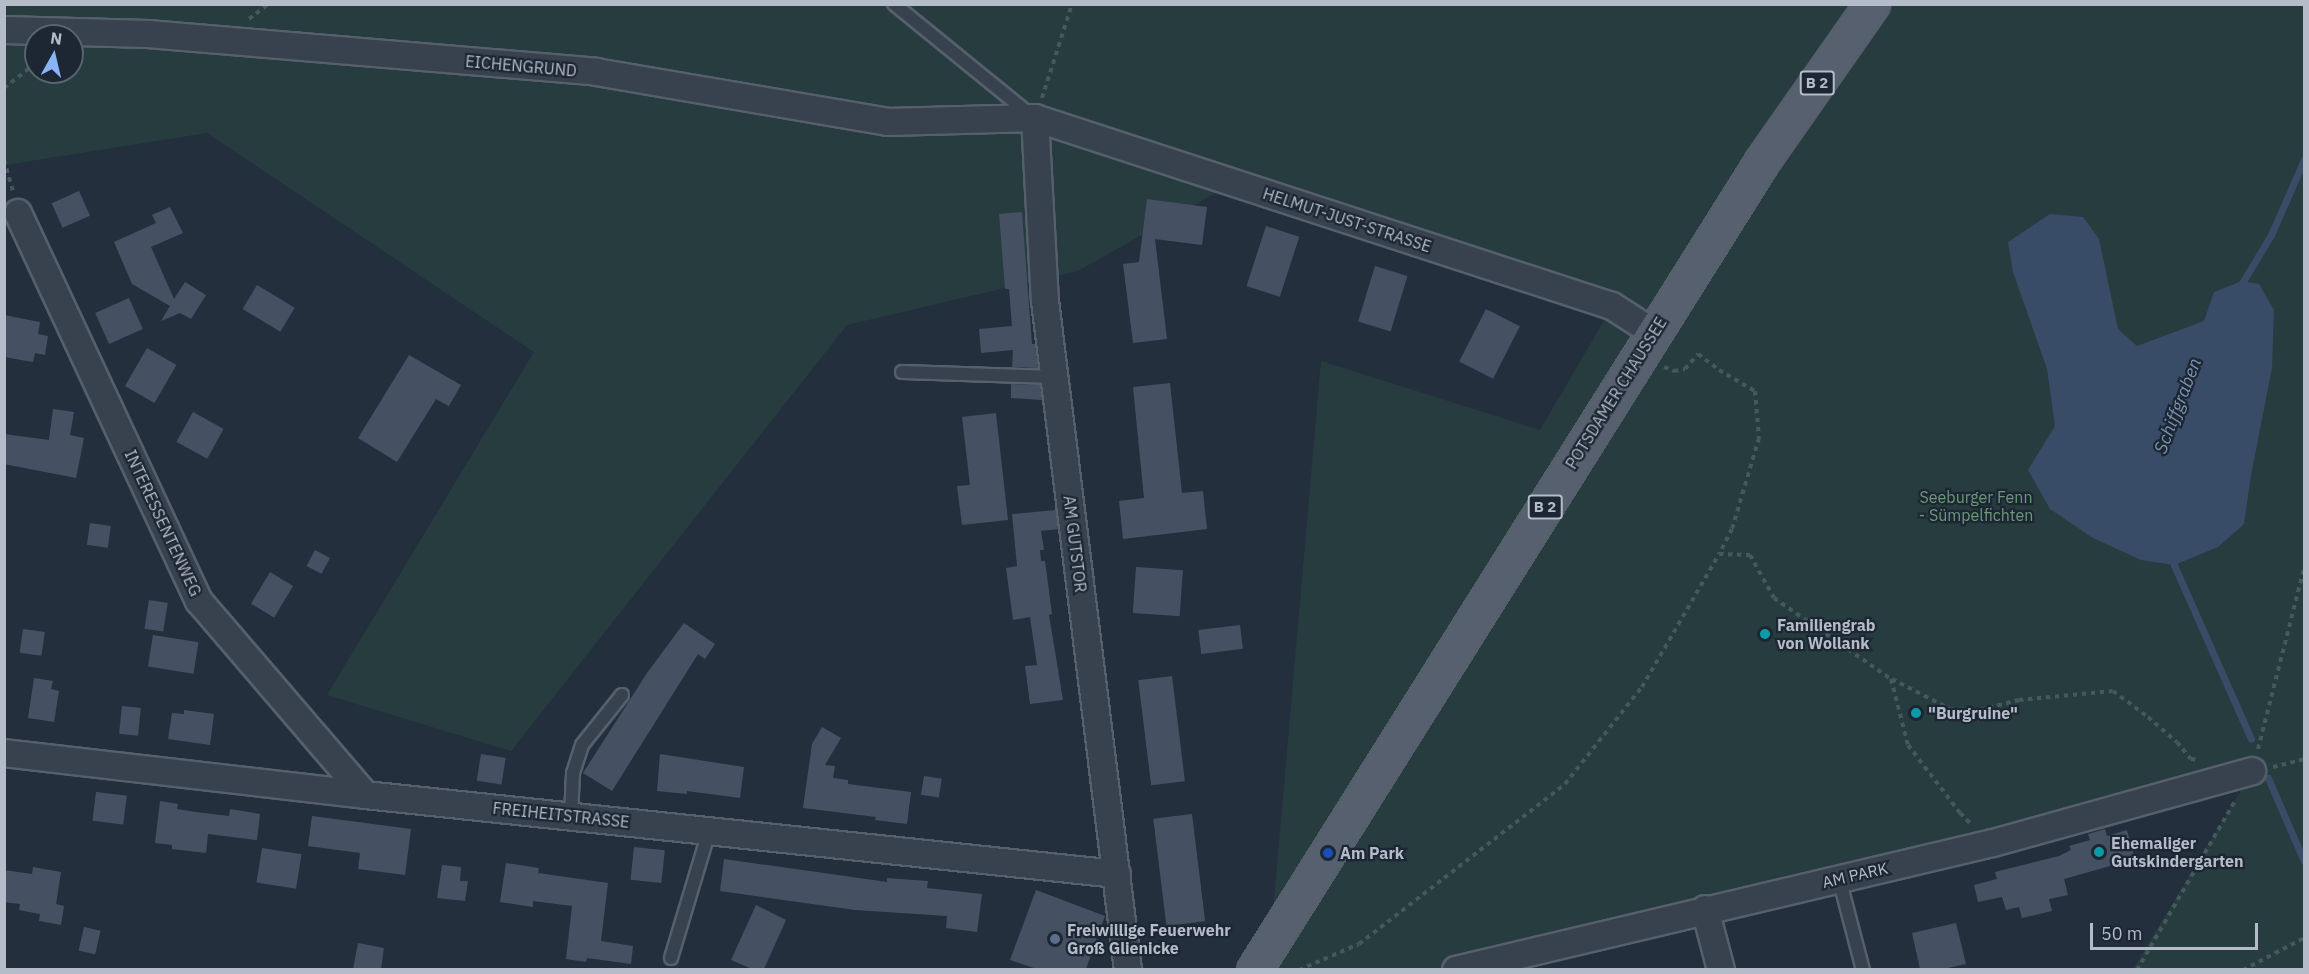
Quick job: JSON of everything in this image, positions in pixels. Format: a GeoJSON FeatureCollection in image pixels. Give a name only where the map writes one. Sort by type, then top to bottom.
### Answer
{"type":"FeatureCollection","features":[{"type":"Feature","properties":{"kind":"main road","name":"POTSDAMER CHAUSSEE"},"geometry":{"type":"LineString","coordinates":[[1254,969],[1762,161],[1872,4]]}},
{"type":"Feature","properties":{"kind":"street","name":"EICHENGRUND"},"geometry":{"type":"LineString","coordinates":[[4,30],[148,34],[596,72],[888,122],[1035,118]]}},
{"type":"Feature","properties":{"kind":"street","name":"HELMUT-JUST-STRASSE"},"geometry":{"type":"LineString","coordinates":[[1035,118],[1612,306],[1647,344]]}},
{"type":"Feature","properties":{"kind":"street","name":"AM GUTSTOR"},"geometry":{"type":"LineString","coordinates":[[1035,118],[1045,301],[1128,969]]}},
{"type":"Feature","properties":{"kind":"street","name":"INTERESSENTENWEG"},"geometry":{"type":"LineString","coordinates":[[18,213],[199,601],[365,795]]}},
{"type":"Feature","properties":{"kind":"street","name":"FREIHEITSTRASSE"},"geometry":{"type":"LineString","coordinates":[[4,753],[365,795],[1117,874]]}},
{"type":"Feature","properties":{"kind":"street","name":"AM PARK"},"geometry":{"type":"LineString","coordinates":[[1456,969],[1993,843],[2252,771]]}},
{"type":"Feature","properties":{"kind":"street"},"geometry":{"type":"LineString","coordinates":[[1705,909],[1721,969]]}},
{"type":"Feature","properties":{"kind":"lane"},"geometry":{"type":"LineString","coordinates":[[894,4],[1035,118]]}},
{"type":"Feature","properties":{"kind":"lane"},"geometry":{"type":"LineString","coordinates":[[902,372],[1054,377]]}},
{"type":"Feature","properties":{"kind":"lane"},"geometry":{"type":"LineString","coordinates":[[571,816],[573,772],[582,745],[622,695]]}},
{"type":"Feature","properties":{"kind":"lane"},"geometry":{"type":"LineString","coordinates":[[671,958],[709,831]]}},
{"type":"Feature","properties":{"kind":"lane"},"geometry":{"type":"LineString","coordinates":[[1839,878],[1863,969]]}},
{"type":"Feature","properties":{"kind":"path"},"geometry":{"type":"LineString","coordinates":[[1035,118],[1072,4]]}},
{"type":"Feature","properties":{"kind":"path"},"geometry":{"type":"LineString","coordinates":[[4,88],[24,72]]}},
{"type":"Feature","properties":{"kind":"path"},"geometry":{"type":"LineString","coordinates":[[4,155],[18,213]]}},
{"type":"Feature","properties":{"kind":"path"},"geometry":{"type":"LineString","coordinates":[[1299,969],[1359,944],[1565,784],[1642,687],[1719,554],[1732,529],[1759,438],[1755,391],[1719,370],[1698,354],[1685,369],[1674,371],[1647,344]]}},
{"type":"Feature","properties":{"kind":"path"},"geometry":{"type":"LineString","coordinates":[[1719,554],[1750,555],[1774,598],[1891,679],[1950,709],[1980,710],[2019,700],[2113,691],[2148,717],[2177,742],[2192,759],[2202,761]]}},
{"type":"Feature","properties":{"kind":"path"},"geometry":{"type":"LineString","coordinates":[[2137,969],[2252,771],[2304,569]]}},
{"type":"Feature","properties":{"kind":"path"},"geometry":{"type":"LineString","coordinates":[[1891,679],[1908,745],[1960,813],[1993,843]]}},
{"type":"Feature","properties":{"kind":"path"},"geometry":{"type":"LineString","coordinates":[[2252,771],[2304,759]]}},
{"type":"Feature","properties":{"kind":"path"},"geometry":{"type":"LineString","coordinates":[[2243,969],[2304,938]]}},
{"type":"Feature","properties":{"kind":"green space","name":"Seeburger Fenn - Sümpelfichten"},"geometry":{"type":"Polygon","coordinates":[[[5,5],[2304,5],[2304,969],[2133,969],[2252,772],[1475,969],[1268,969],[1321,361],[1540,430],[1612,307],[1240,179],[1078,271],[847,325],[511,751],[327,695],[534,352],[207,133],[5,165],[5,5]]]}},
{"type":"Feature","properties":{"kind":"water"},"geometry":{"type":"Polygon","coordinates":[[[2050,214],[2083,217],[2099,239],[2118,329],[2137,346],[2204,321],[2214,292],[2242,281],[2259,284],[2274,310],[2272,368],[2244,524],[2218,547],[2174,565],[2141,560],[2093,538],[2050,509],[2028,470],[2055,426],[2047,369],[2013,272],[2008,242],[2050,214]]]}},
{"type":"Feature","properties":{"kind":"building"},"geometry":{"type":"Polygon","coordinates":[[[79,191],[90,216],[63,228],[52,203],[79,191]]]}},
{"type":"Feature","properties":{"kind":"building"},"geometry":{"type":"Polygon","coordinates":[[[1147,199],[1207,207],[1202,245],[1155,239],[1167,339],[1133,343],[1123,264],[1139,262],[1147,199]]]}},
{"type":"Feature","properties":{"kind":"building"},"geometry":{"type":"Polygon","coordinates":[[[170,207],[183,233],[151,247],[174,299],[185,282],[206,295],[191,319],[180,313],[161,321],[170,306],[132,284],[114,242],[156,223],[152,215],[170,207]]]}},
{"type":"Feature","properties":{"kind":"building"},"geometry":{"type":"Polygon","coordinates":[[[1022,212],[1032,344],[1035,344],[1038,368],[1012,367],[1013,350],[981,353],[979,329],[1012,326],[1009,289],[1005,289],[999,214],[1022,212]]]}},
{"type":"Feature","properties":{"kind":"building"},"geometry":{"type":"Polygon","coordinates":[[[1266,226],[1299,237],[1280,297],[1247,286],[1266,226]]]}},
{"type":"Feature","properties":{"kind":"building"},"geometry":{"type":"Polygon","coordinates":[[[1375,266],[1408,276],[1391,331],[1358,321],[1375,266]]]}},
{"type":"Feature","properties":{"kind":"building"},"geometry":{"type":"Polygon","coordinates":[[[257,285],[295,308],[280,332],[243,309],[257,285]]]}},
{"type":"Feature","properties":{"kind":"building"},"geometry":{"type":"Polygon","coordinates":[[[129,298],[143,329],[109,344],[95,313],[129,298]]]}},
{"type":"Feature","properties":{"kind":"building"},"geometry":{"type":"Polygon","coordinates":[[[1486,309],[1520,326],[1493,379],[1459,362],[1486,309]]]}},
{"type":"Feature","properties":{"kind":"building"},"geometry":{"type":"Polygon","coordinates":[[[4,315],[40,322],[38,334],[48,336],[45,355],[35,353],[33,362],[4,357],[4,315]]]}},
{"type":"Feature","properties":{"kind":"building"},"geometry":{"type":"Polygon","coordinates":[[[147,348],[176,365],[154,403],[125,386],[147,348]]]}},
{"type":"Feature","properties":{"kind":"building"},"geometry":{"type":"Polygon","coordinates":[[[409,355],[461,385],[449,406],[436,399],[397,462],[358,438],[409,355]]]}},
{"type":"Feature","properties":{"kind":"building"},"geometry":{"type":"Polygon","coordinates":[[[1170,383],[1182,493],[1203,491],[1207,529],[1123,539],[1119,501],[1144,498],[1133,387],[1170,383]]]}},
{"type":"Feature","properties":{"kind":"building"},"geometry":{"type":"Polygon","coordinates":[[[1011,384],[1040,385],[1042,400],[1011,398],[1011,384]]]}},
{"type":"Feature","properties":{"kind":"building"},"geometry":{"type":"Polygon","coordinates":[[[53,409],[74,412],[70,435],[84,438],[76,478],[4,464],[4,434],[49,440],[53,409]]]}},
{"type":"Feature","properties":{"kind":"building"},"geometry":{"type":"Polygon","coordinates":[[[193,412],[224,429],[207,459],[177,442],[193,412]]]}},
{"type":"Feature","properties":{"kind":"building"},"geometry":{"type":"Polygon","coordinates":[[[996,413],[1008,520],[962,525],[957,486],[970,485],[962,417],[996,413]]]}},
{"type":"Feature","properties":{"kind":"building"},"geometry":{"type":"Polygon","coordinates":[[[1056,510],[1058,529],[1041,531],[1044,550],[1040,550],[1041,561],[1045,561],[1052,614],[1049,615],[1063,700],[1030,704],[1025,666],[1037,665],[1030,617],[1013,620],[1006,568],[1017,566],[1012,514],[1056,510]]]}},
{"type":"Feature","properties":{"kind":"building"},"geometry":{"type":"Polygon","coordinates":[[[90,523],[111,526],[108,548],[87,545],[90,523]]]}},
{"type":"Feature","properties":{"kind":"building"},"geometry":{"type":"Polygon","coordinates":[[[315,550],[330,558],[322,574],[307,566],[315,550]]]}},
{"type":"Feature","properties":{"kind":"building"},"geometry":{"type":"Polygon","coordinates":[[[1136,567],[1183,570],[1180,616],[1133,613],[1136,567]]]}},
{"type":"Feature","properties":{"kind":"building"},"geometry":{"type":"Polygon","coordinates":[[[270,572],[293,586],[274,618],[251,604],[270,572]]]}},
{"type":"Feature","properties":{"kind":"building"},"geometry":{"type":"Polygon","coordinates":[[[149,600],[168,603],[163,632],[144,629],[149,600]]]}},
{"type":"Feature","properties":{"kind":"building"},"geometry":{"type":"Polygon","coordinates":[[[684,623],[715,644],[705,659],[698,654],[612,791],[583,773],[647,673],[684,623]]]}},
{"type":"Feature","properties":{"kind":"building"},"geometry":{"type":"Polygon","coordinates":[[[1240,625],[1243,649],[1201,654],[1198,630],[1240,625]]]}},
{"type":"Feature","properties":{"kind":"building"},"geometry":{"type":"Polygon","coordinates":[[[23,629],[45,632],[41,656],[20,653],[23,629]]]}},
{"type":"Feature","properties":{"kind":"building"},"geometry":{"type":"Polygon","coordinates":[[[153,635],[198,642],[193,674],[148,667],[153,635]]]}},
{"type":"Feature","properties":{"kind":"building"},"geometry":{"type":"Polygon","coordinates":[[[1172,676],[1185,781],[1151,785],[1138,680],[1172,676]]]}},
{"type":"Feature","properties":{"kind":"building"},"geometry":{"type":"Polygon","coordinates":[[[34,678],[53,681],[51,689],[59,691],[54,722],[28,718],[34,678]]]}},
{"type":"Feature","properties":{"kind":"building"},"geometry":{"type":"Polygon","coordinates":[[[122,706],[141,708],[138,736],[119,734],[122,706]]]}},
{"type":"Feature","properties":{"kind":"building"},"geometry":{"type":"Polygon","coordinates":[[[184,710],[214,714],[210,745],[168,739],[172,713],[184,714],[184,710]]]}},
{"type":"Feature","properties":{"kind":"building"},"geometry":{"type":"Polygon","coordinates":[[[822,727],[841,738],[825,765],[835,766],[833,778],[848,780],[848,784],[911,792],[907,824],[875,820],[876,817],[803,808],[812,744],[822,727]]]}},
{"type":"Feature","properties":{"kind":"building"},"geometry":{"type":"Polygon","coordinates":[[[481,754],[506,758],[501,785],[477,781],[481,754]]]}},
{"type":"Feature","properties":{"kind":"building"},"geometry":{"type":"Polygon","coordinates":[[[660,754],[744,767],[740,798],[687,791],[687,794],[657,791],[660,754]]]}},
{"type":"Feature","properties":{"kind":"building"},"geometry":{"type":"Polygon","coordinates":[[[924,776],[942,779],[939,798],[921,795],[924,776]]]}},
{"type":"Feature","properties":{"kind":"building"},"geometry":{"type":"Polygon","coordinates":[[[96,792],[127,796],[123,825],[92,821],[96,792]]]}},
{"type":"Feature","properties":{"kind":"building"},"geometry":{"type":"Polygon","coordinates":[[[160,801],[178,804],[177,809],[196,812],[229,816],[230,809],[260,814],[257,840],[208,834],[206,853],[172,849],[172,845],[155,843],[160,801]]]}},
{"type":"Feature","properties":{"kind":"building"},"geometry":{"type":"Polygon","coordinates":[[[1192,814],[1205,921],[1166,926],[1153,819],[1192,814]]]}},
{"type":"Feature","properties":{"kind":"building"},"geometry":{"type":"Polygon","coordinates":[[[312,816],[411,829],[405,875],[358,869],[360,853],[308,846],[312,816]]]}},
{"type":"Feature","properties":{"kind":"building"},"geometry":{"type":"Polygon","coordinates":[[[2105,829],[2107,836],[2127,830],[2135,859],[2064,879],[2068,895],[2049,899],[2052,911],[2022,918],[2019,907],[2006,910],[2002,897],[1978,902],[1974,885],[1997,879],[1995,872],[2059,856],[2071,850],[2069,846],[2090,840],[2088,834],[2105,829]]]}},
{"type":"Feature","properties":{"kind":"building"},"geometry":{"type":"Polygon","coordinates":[[[634,847],[665,850],[661,883],[631,880],[634,847]]]}},
{"type":"Feature","properties":{"kind":"building"},"geometry":{"type":"Polygon","coordinates":[[[262,848],[302,854],[296,889],[257,883],[262,848]]]}},
{"type":"Feature","properties":{"kind":"building"},"geometry":{"type":"Polygon","coordinates":[[[724,859],[887,882],[887,878],[928,881],[927,888],[982,894],[977,932],[946,928],[947,916],[855,910],[720,891],[724,859]]]}},
{"type":"Feature","properties":{"kind":"building"},"geometry":{"type":"Polygon","coordinates":[[[506,863],[539,868],[538,873],[608,883],[601,941],[633,946],[631,964],[587,958],[586,962],[566,959],[572,906],[533,901],[533,907],[500,902],[506,863]]]}},
{"type":"Feature","properties":{"kind":"building"},"geometry":{"type":"Polygon","coordinates":[[[442,865],[461,867],[460,881],[468,881],[465,901],[437,898],[442,865]]]}},
{"type":"Feature","properties":{"kind":"building"},"geometry":{"type":"Polygon","coordinates":[[[33,867],[61,872],[56,904],[64,906],[61,925],[39,921],[40,914],[19,910],[20,904],[4,902],[4,870],[32,874],[33,867]]]}},
{"type":"Feature","properties":{"kind":"building"},"geometry":{"type":"Polygon","coordinates":[[[1036,890],[1105,916],[1086,969],[1037,969],[1010,960],[1036,890]]]}},
{"type":"Feature","properties":{"kind":"building"},"geometry":{"type":"Polygon","coordinates":[[[756,905],[786,920],[764,969],[752,969],[731,960],[756,905]]]}},
{"type":"Feature","properties":{"kind":"building"},"geometry":{"type":"Polygon","coordinates":[[[1956,923],[1966,964],[1943,969],[1920,969],[1912,933],[1956,923]]]}},
{"type":"Feature","properties":{"kind":"building"},"geometry":{"type":"Polygon","coordinates":[[[84,927],[101,931],[95,954],[79,950],[84,927]]]}},
{"type":"Feature","properties":{"kind":"building"},"geometry":{"type":"Polygon","coordinates":[[[358,943],[384,948],[381,969],[353,969],[358,943]]]}},
{"type":"Feature","properties":{"kind":"waterway","name":"Schiffgraben"},"geometry":{"type":"LineString","coordinates":[[2239,288],[2271,235],[2304,160]]}},
{"type":"Feature","properties":{"kind":"waterway","name":"Schiffgraben"},"geometry":{"type":"LineString","coordinates":[[2174,556],[2174,565],[2251,739]]}},
{"type":"Feature","properties":{"kind":"waterway","name":"Schiffgraben"},"geometry":{"type":"LineString","coordinates":[[2268,778],[2304,861]]}},
{"type":"Feature","properties":{"kind":"place","name":"Familiengrab von Wollank"},"geometry":{"type":"Point","coordinates":[1765,634]}},
{"type":"Feature","properties":{"kind":"place","name":"\"Burgruine\""},"geometry":{"type":"Point","coordinates":[1916,713]}},
{"type":"Feature","properties":{"kind":"place","name":"Ehemaliger Gutskindergarten"},"geometry":{"type":"Point","coordinates":[2099,852]}},
{"type":"Feature","properties":{"kind":"place","name":"Am Park"},"geometry":{"type":"Point","coordinates":[1328,853]}},
{"type":"Feature","properties":{"kind":"place","name":"Freiwillige Feuerwehr Groß Glienicke"},"geometry":{"type":"Point","coordinates":[1055,939]}}]}
